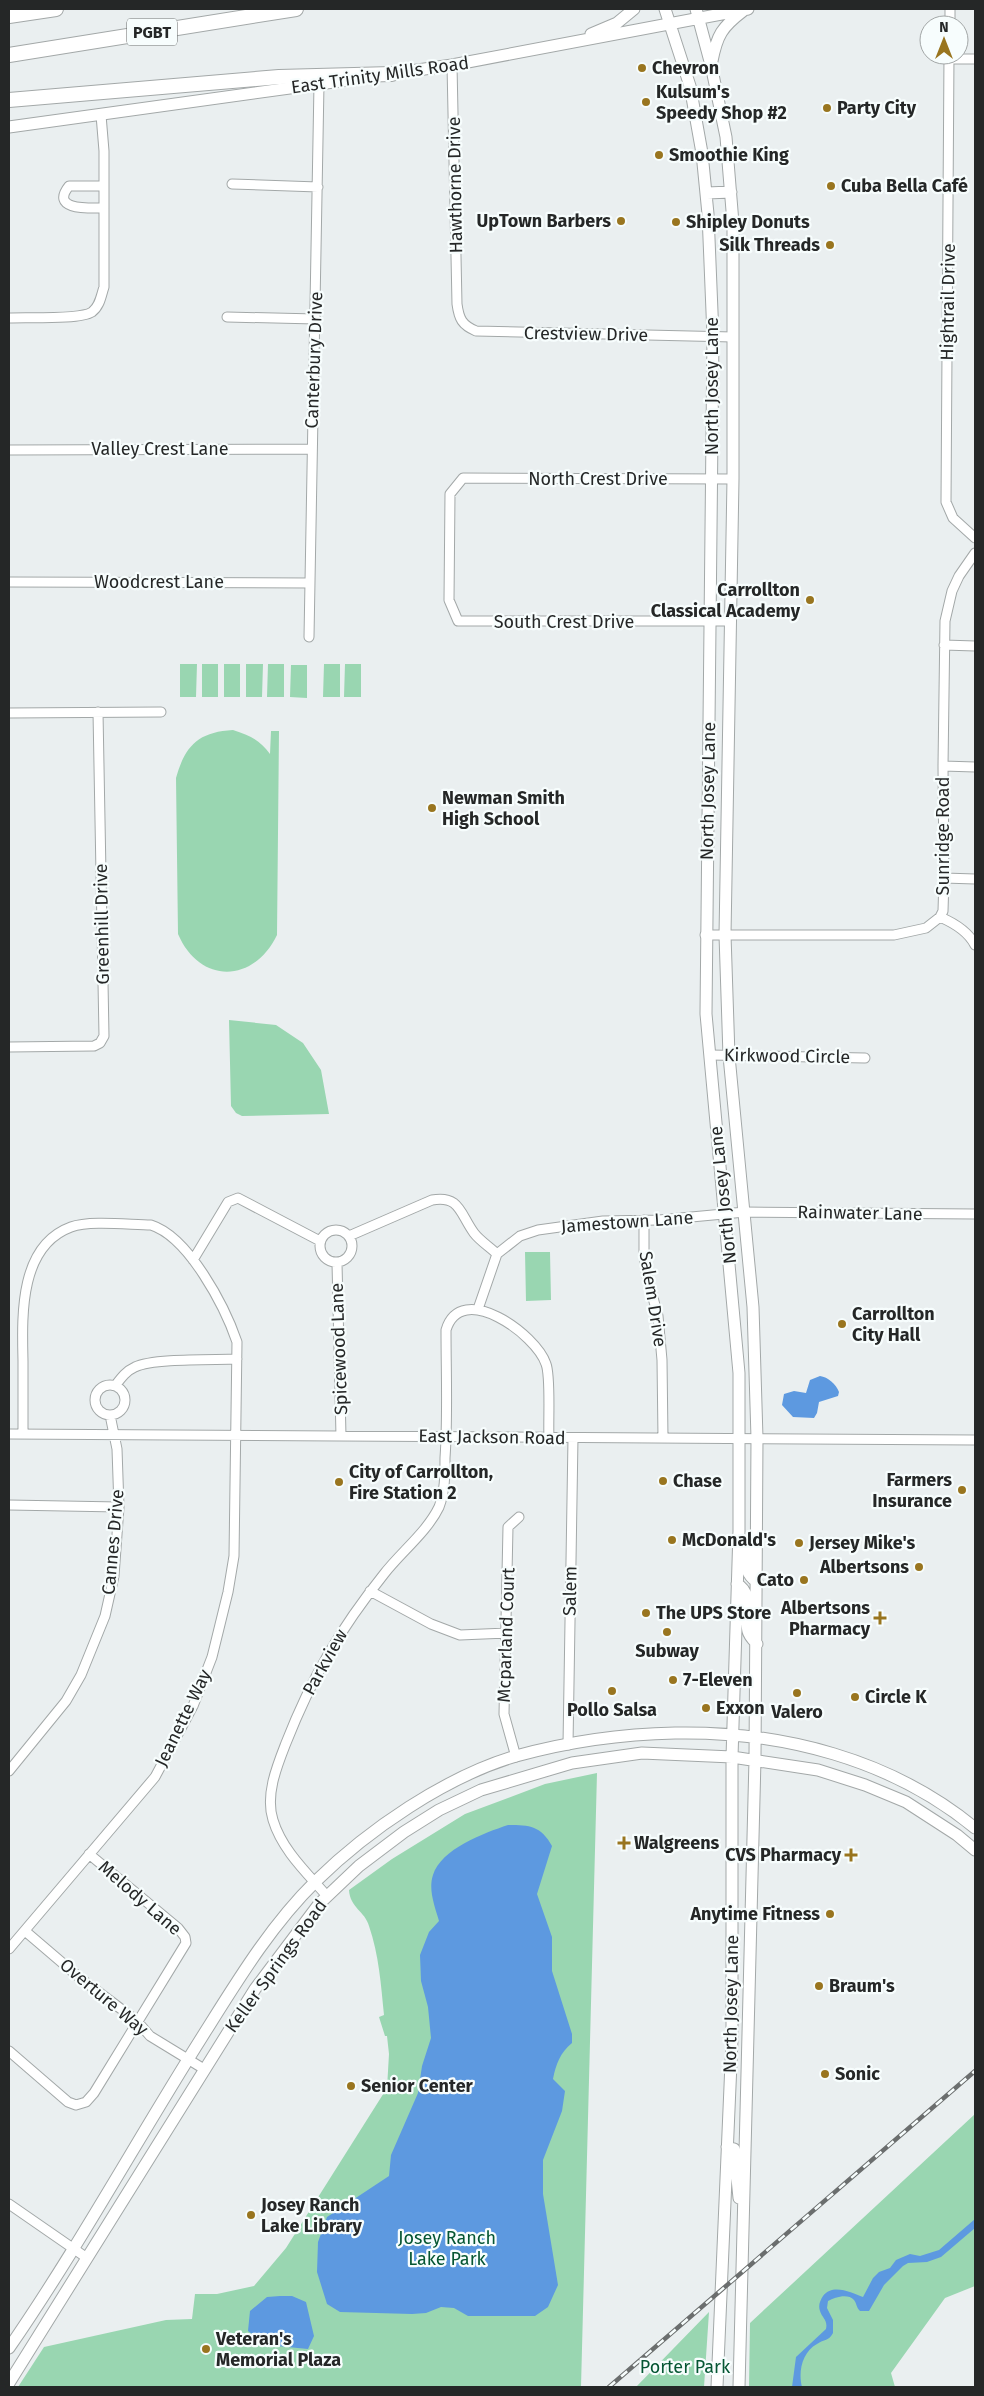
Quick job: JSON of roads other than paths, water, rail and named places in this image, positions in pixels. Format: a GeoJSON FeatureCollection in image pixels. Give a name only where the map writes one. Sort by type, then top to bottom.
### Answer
{"type":"FeatureCollection","features":[{"type":"Feature","properties":{"kind":"highway"},"geometry":{"type":"LineString","coordinates":[[9,16],[56,9]]}},
{"type":"Feature","properties":{"kind":"highway","name":"PGBT"},"geometry":{"type":"LineString","coordinates":[[9,56],[296,9]]}},
{"type":"Feature","properties":{"kind":"highway"},"geometry":{"type":"LineString","coordinates":[[9,100],[279,77],[392,74]]}},
{"type":"Feature","properties":{"kind":"main road"},"geometry":{"type":"LineString","coordinates":[[573,42],[617,23],[634,9]]}},
{"type":"Feature","properties":{"kind":"main road","name":"North Josey Lane"},"geometry":{"type":"LineString","coordinates":[[665,9],[668,24],[690,86],[702,153],[706,193],[713,336],[709,622],[710,715],[705,935],[706,1014],[740,1374],[739,1530],[732,1757],[732,2040],[718,2387]]}},
{"type":"Feature","properties":{"kind":"main road"},"geometry":{"type":"LineString","coordinates":[[711,65],[720,34],[727,23],[745,9]]}},
{"type":"Feature","properties":{"kind":"main road","name":"East Trinity Mills Road"},"geometry":{"type":"LineString","coordinates":[[9,126],[452,66],[668,24],[698,14],[745,9]]}},
{"type":"Feature","properties":{"kind":"main road","name":"North Josey Lane"},"geometry":{"type":"LineString","coordinates":[[698,14],[726,137],[731,192],[731,622],[725,935],[729,1056],[754,1307],[757,1438],[755,1759],[739,2387]]}},
{"type":"Feature","properties":{"kind":"main road"},"geometry":{"type":"LineString","coordinates":[[706,193],[731,192]]}},
{"type":"Feature","properties":{"kind":"main road"},"geometry":{"type":"LineString","coordinates":[[739,1530],[744,1537],[746,1569],[750,1577],[757,1582]]}},
{"type":"Feature","properties":{"kind":"main road"},"geometry":{"type":"LineString","coordinates":[[737,1584],[747,1594],[748,1633],[756,1644]]}},
{"type":"Feature","properties":{"kind":"main road","name":"Keller Springs Road"},"geometry":{"type":"LineString","coordinates":[[9,2348],[73,2249],[188,2059],[262,1944],[315,1882],[369,1834],[429,1796],[480,1769],[516,1756],[568,1745],[651,1733],[694,1732],[755,1736],[848,1757],[902,1782],[936,1801],[975,1828]]}},
{"type":"Feature","properties":{"kind":"main road"},"geometry":{"type":"LineString","coordinates":[[568,1745],[572,1763]]}},
{"type":"Feature","properties":{"kind":"main road","name":"Keller Springs Road"},"geometry":{"type":"LineString","coordinates":[[9,2383],[255,1989],[318,1904],[359,1866],[404,1832],[440,1810],[481,1790],[572,1763],[642,1753],[732,1757],[818,1770],[865,1785],[906,1802],[957,1835],[975,1850]]}},
{"type":"Feature","properties":{"kind":"main road"},"geometry":{"type":"LineString","coordinates":[[727,2147],[734,2149],[737,2188],[743,2222]]}},
{"type":"Feature","properties":{"kind":"street","name":"Hightrail Drive"},"geometry":{"type":"LineString","coordinates":[[949,65],[946,502],[953,518],[975,538]]}},
{"type":"Feature","properties":{"kind":"street","name":"Hawthorne Drive"},"geometry":{"type":"LineString","coordinates":[[452,66],[457,304]]}},
{"type":"Feature","properties":{"kind":"street","name":"Canterbury Drive"},"geometry":{"type":"LineString","coordinates":[[309,637],[319,84]]}},
{"type":"Feature","properties":{"kind":"street"},"geometry":{"type":"LineString","coordinates":[[9,318],[77,316],[91,312],[99,304],[104,287],[104,186],[101,114]]}},
{"type":"Feature","properties":{"kind":"street"},"geometry":{"type":"LineString","coordinates":[[232,184],[318,187]]}},
{"type":"Feature","properties":{"kind":"street"},"geometry":{"type":"LineString","coordinates":[[104,186],[69,186],[65,192],[68,204],[73,207],[104,208]]}},
{"type":"Feature","properties":{"kind":"street","name":"Crestview Drive"},"geometry":{"type":"LineString","coordinates":[[457,304],[459,317],[465,326],[476,331],[592,336],[732,337]]}},
{"type":"Feature","properties":{"kind":"street"},"geometry":{"type":"LineString","coordinates":[[227,317],[316,319]]}},
{"type":"Feature","properties":{"kind":"street","name":"Valley Crest Lane"},"geometry":{"type":"LineString","coordinates":[[9,450],[312,449]]}},
{"type":"Feature","properties":{"kind":"street","name":"North Crest Drive"},"geometry":{"type":"LineString","coordinates":[[458,622],[450,600],[450,494],[463,478],[732,479]]}},
{"type":"Feature","properties":{"kind":"street","name":"Sunridge Road"},"geometry":{"type":"LineString","coordinates":[[705,935],[894,935],[926,928],[940,917],[943,911],[944,878],[942,766],[944,645],[947,607],[959,576],[975,553]]}},
{"type":"Feature","properties":{"kind":"street","name":"Woodcrest Lane"},"geometry":{"type":"LineString","coordinates":[[9,582],[309,582]]}},
{"type":"Feature","properties":{"kind":"street","name":"South Crest Drive"},"geometry":{"type":"LineString","coordinates":[[458,622],[731,622]]}},
{"type":"Feature","properties":{"kind":"street"},"geometry":{"type":"LineString","coordinates":[[944,645],[975,646]]}},
{"type":"Feature","properties":{"kind":"street","name":"Greenhill Drive"},"geometry":{"type":"LineString","coordinates":[[9,1048],[94,1046],[100,1043],[104,1036],[98,712]]}},
{"type":"Feature","properties":{"kind":"street"},"geometry":{"type":"LineString","coordinates":[[9,713],[161,712]]}},
{"type":"Feature","properties":{"kind":"street"},"geometry":{"type":"LineString","coordinates":[[942,766],[975,767]]}},
{"type":"Feature","properties":{"kind":"street"},"geometry":{"type":"LineString","coordinates":[[944,878],[975,879]]}},
{"type":"Feature","properties":{"kind":"street"},"geometry":{"type":"LineString","coordinates":[[940,917],[962,929],[972,938],[975,945]]}},
{"type":"Feature","properties":{"kind":"street","name":"Kirkwood Circle"},"geometry":{"type":"LineString","coordinates":[[710,1055],[865,1058]]}},
{"type":"Feature","properties":{"kind":"street"},"geometry":{"type":"LineString","coordinates":[[194,1260],[228,1202],[238,1198],[320,1241],[326,1233],[336,1230],[349,1236],[432,1200],[443,1198],[456,1203],[474,1234],[497,1254],[478,1309],[523,1332],[534,1343],[547,1366],[549,1437]]}},
{"type":"Feature","properties":{"kind":"street","name":"Jamestown Lane"},"geometry":{"type":"LineString","coordinates":[[497,1254],[520,1236],[538,1230],[583,1222],[644,1220],[745,1212]]}},
{"type":"Feature","properties":{"kind":"street","name":"Rainwater Lane"},"geometry":{"type":"LineString","coordinates":[[745,1212],[975,1214]]}},
{"type":"Feature","properties":{"kind":"street","name":"Salem Drive"},"geometry":{"type":"LineString","coordinates":[[644,1220],[644,1256],[647,1276],[658,1316],[661,1342],[663,1438]]}},
{"type":"Feature","properties":{"kind":"street","name":"Jeanette Way"},"geometry":{"type":"LineString","coordinates":[[9,1949],[155,1777],[193,1706],[212,1657],[228,1592],[234,1556],[237,1435],[236,1342],[230,1323],[194,1260],[171,1235],[151,1225],[81,1224],[59,1234],[43,1247],[26,1286],[22,1316],[23,1434]]}},
{"type":"Feature","properties":{"kind":"street","name":"Spicewood Lane"},"geometry":{"type":"LineString","coordinates":[[320,1241],[320,1251],[323,1256],[327,1260],[337,1262],[346,1259],[352,1250],[349,1236]]}},
{"type":"Feature","properties":{"kind":"street","name":"Spicewood Lane"},"geometry":{"type":"LineString","coordinates":[[337,1262],[342,1436]]}},
{"type":"Feature","properties":{"kind":"street","name":"Parkview"},"geometry":{"type":"LineString","coordinates":[[327,1896],[283,1843],[272,1819],[270,1800],[277,1767],[304,1699],[328,1652],[354,1612],[429,1523],[439,1506],[444,1483],[446,1436],[446,1330],[454,1314],[464,1309],[478,1309]]}},
{"type":"Feature","properties":{"kind":"street"},"geometry":{"type":"LineString","coordinates":[[115,1386],[126,1372],[137,1366],[157,1362],[236,1359]]}},
{"type":"Feature","properties":{"kind":"street"},"geometry":{"type":"LineString","coordinates":[[115,1386],[123,1392],[125,1403],[120,1412],[110,1415],[100,1412],[94,1399],[101,1387],[115,1386]]}},
{"type":"Feature","properties":{"kind":"street","name":"Cannes Drive"},"geometry":{"type":"LineString","coordinates":[[9,1771],[66,1701],[81,1675],[102,1624],[114,1576],[118,1507],[117,1449],[110,1415]]}},
{"type":"Feature","properties":{"kind":"street","name":"East Jackson Road"},"geometry":{"type":"LineString","coordinates":[[9,1434],[975,1440]]}},
{"type":"Feature","properties":{"kind":"street","name":"Salem"},"geometry":{"type":"LineString","coordinates":[[568,1745],[573,1438]]}},
{"type":"Feature","properties":{"kind":"street"},"geometry":{"type":"LineString","coordinates":[[9,1505],[118,1507]]}},
{"type":"Feature","properties":{"kind":"street","name":"Mcparland Court"},"geometry":{"type":"LineString","coordinates":[[516,1756],[504,1714],[508,1527],[519,1516]]}},
{"type":"Feature","properties":{"kind":"street"},"geometry":{"type":"LineString","coordinates":[[370,1592],[431,1624],[460,1635],[507,1633]]}},
{"type":"Feature","properties":{"kind":"street","name":"Melody Lane"},"geometry":{"type":"LineString","coordinates":[[9,2051],[68,2102],[76,2105],[86,2102],[94,2093],[186,1944],[178,1928],[89,1854]]}},
{"type":"Feature","properties":{"kind":"street","name":"Overture Way"},"geometry":{"type":"LineString","coordinates":[[25,1931],[80,1978],[137,2021],[150,2036],[188,2059]]}},
{"type":"Feature","properties":{"kind":"street"},"geometry":{"type":"LineString","coordinates":[[188,2059],[204,2069]]}},
{"type":"Feature","properties":{"kind":"street"},"geometry":{"type":"LineString","coordinates":[[9,2204],[87,2258]]}},
{"type":"Feature","properties":{"kind":"water"},"geometry":{"type":"Polygon","coordinates":[[[820,1376],[829,1379],[834,1384],[839,1392],[838,1396],[819,1402],[814,1418],[793,1417],[782,1405],[784,1394],[794,1391],[806,1393],[810,1380],[820,1376]]]}},
{"type":"Feature","properties":{"kind":"water"},"geometry":{"type":"Polygon","coordinates":[[[508,1825],[523,1825],[534,1828],[544,1834],[552,1846],[537,1894],[552,1937],[552,1971],[572,2034],[572,2043],[562,2055],[554,2074],[553,2079],[565,2091],[562,2111],[543,2160],[543,2194],[558,2285],[548,2307],[535,2316],[468,2316],[454,2308],[441,2307],[426,2313],[412,2314],[340,2312],[327,2304],[317,2272],[318,2242],[327,2217],[389,2176],[391,2155],[418,2093],[422,2066],[431,2038],[428,2007],[421,1981],[420,1955],[429,1932],[439,1921],[431,1887],[433,1875],[445,1857],[464,1843],[508,1825]]]}},
{"type":"Feature","properties":{"kind":"water"},"geometry":{"type":"Polygon","coordinates":[[[975,2219],[975,2228],[941,2257],[927,2262],[908,2263],[903,2266],[884,2285],[869,2311],[860,2311],[854,2300],[845,2296],[828,2301],[827,2308],[833,2320],[833,2333],[808,2352],[802,2363],[802,2387],[792,2387],[796,2357],[826,2329],[826,2323],[819,2307],[823,2296],[827,2292],[843,2290],[863,2297],[873,2278],[879,2272],[890,2268],[896,2260],[910,2254],[920,2256],[939,2250],[975,2219]]]}},
{"type":"Feature","properties":{"kind":"water"},"geometry":{"type":"Polygon","coordinates":[[[292,2296],[306,2302],[314,2336],[308,2349],[267,2345],[248,2331],[250,2311],[267,2297],[292,2296]]]}},
{"type":"Feature","properties":{"kind":"railway"},"geometry":{"type":"LineString","coordinates":[[609,2387],[975,2071]]}},
{"type":"Feature","properties":{"kind":"place","name":"Chevron"},"geometry":{"type":"Point","coordinates":[642,68]}},
{"type":"Feature","properties":{"kind":"place","name":"Kulsum's Speedy Shop #2"},"geometry":{"type":"Point","coordinates":[646,102]}},
{"type":"Feature","properties":{"kind":"place","name":"Party City"},"geometry":{"type":"Point","coordinates":[827,108]}},
{"type":"Feature","properties":{"kind":"place","name":"Smoothie King"},"geometry":{"type":"Point","coordinates":[659,155]}},
{"type":"Feature","properties":{"kind":"place","name":"Cuba Bella Café"},"geometry":{"type":"Point","coordinates":[831,186]}},
{"type":"Feature","properties":{"kind":"place","name":"UpTown Barbers"},"geometry":{"type":"Point","coordinates":[621,221]}},
{"type":"Feature","properties":{"kind":"place","name":"Shipley Donuts"},"geometry":{"type":"Point","coordinates":[676,222]}},
{"type":"Feature","properties":{"kind":"place","name":"Silk Threads"},"geometry":{"type":"Point","coordinates":[830,245]}},
{"type":"Feature","properties":{"kind":"place","name":"Carrollton Classical Academy"},"geometry":{"type":"Point","coordinates":[810,600]}},
{"type":"Feature","properties":{"kind":"place","name":"Newman Smith High School"},"geometry":{"type":"Point","coordinates":[432,808]}},
{"type":"Feature","properties":{"kind":"place","name":"Carrollton City Hall"},"geometry":{"type":"Point","coordinates":[842,1324]}},
{"type":"Feature","properties":{"kind":"place","name":"Chase"},"geometry":{"type":"Point","coordinates":[663,1481]}},
{"type":"Feature","properties":{"kind":"place","name":"City of Carrollton, Fire Station 2"},"geometry":{"type":"Point","coordinates":[339,1482]}},
{"type":"Feature","properties":{"kind":"place","name":"Farmers Insurance"},"geometry":{"type":"Point","coordinates":[962,1490]}},
{"type":"Feature","properties":{"kind":"place","name":"McDonald's"},"geometry":{"type":"Point","coordinates":[672,1540]}},
{"type":"Feature","properties":{"kind":"place","name":"Jersey Mike's"},"geometry":{"type":"Point","coordinates":[799,1543]}},
{"type":"Feature","properties":{"kind":"place","name":"Albertsons"},"geometry":{"type":"Point","coordinates":[919,1567]}},
{"type":"Feature","properties":{"kind":"place","name":"Cato"},"geometry":{"type":"Point","coordinates":[804,1580]}},
{"type":"Feature","properties":{"kind":"place","name":"The UPS Store"},"geometry":{"type":"Point","coordinates":[646,1613]}},
{"type":"Feature","properties":{"kind":"place","name":"Albertsons Pharmacy"},"geometry":{"type":"Point","coordinates":[880,1618]}},
{"type":"Feature","properties":{"kind":"place","name":"Subway"},"geometry":{"type":"Point","coordinates":[667,1632]}},
{"type":"Feature","properties":{"kind":"place","name":"7-Eleven"},"geometry":{"type":"Point","coordinates":[673,1680]}},
{"type":"Feature","properties":{"kind":"place","name":"Pollo Salsa"},"geometry":{"type":"Point","coordinates":[612,1691]}},
{"type":"Feature","properties":{"kind":"place","name":"Valero"},"geometry":{"type":"Point","coordinates":[797,1693]}},
{"type":"Feature","properties":{"kind":"place","name":"Circle K"},"geometry":{"type":"Point","coordinates":[855,1697]}},
{"type":"Feature","properties":{"kind":"place","name":"Exxon"},"geometry":{"type":"Point","coordinates":[706,1708]}},
{"type":"Feature","properties":{"kind":"place","name":"Walgreens"},"geometry":{"type":"Point","coordinates":[624,1843]}},
{"type":"Feature","properties":{"kind":"place","name":"CVS Pharmacy"},"geometry":{"type":"Point","coordinates":[851,1855]}},
{"type":"Feature","properties":{"kind":"place","name":"Anytime Fitness"},"geometry":{"type":"Point","coordinates":[830,1914]}},
{"type":"Feature","properties":{"kind":"place","name":"Braum's"},"geometry":{"type":"Point","coordinates":[819,1986]}},
{"type":"Feature","properties":{"kind":"place","name":"Sonic"},"geometry":{"type":"Point","coordinates":[825,2074]}},
{"type":"Feature","properties":{"kind":"place","name":"Senior Center"},"geometry":{"type":"Point","coordinates":[351,2086]}},
{"type":"Feature","properties":{"kind":"place","name":"Josey Ranch Lake Library"},"geometry":{"type":"Point","coordinates":[251,2215]}},
{"type":"Feature","properties":{"kind":"place","name":"Veteran's Memorial Plaza"},"geometry":{"type":"Point","coordinates":[206,2349]}},
{"type":"Feature","properties":{"kind":"park label","name":"Josey Ranch Lake Park"},"geometry":{"type":"Point","coordinates":[447,2248]}},
{"type":"Feature","properties":{"kind":"park label","name":"Porter Park"},"geometry":{"type":"Point","coordinates":[685,2367]}}]}
